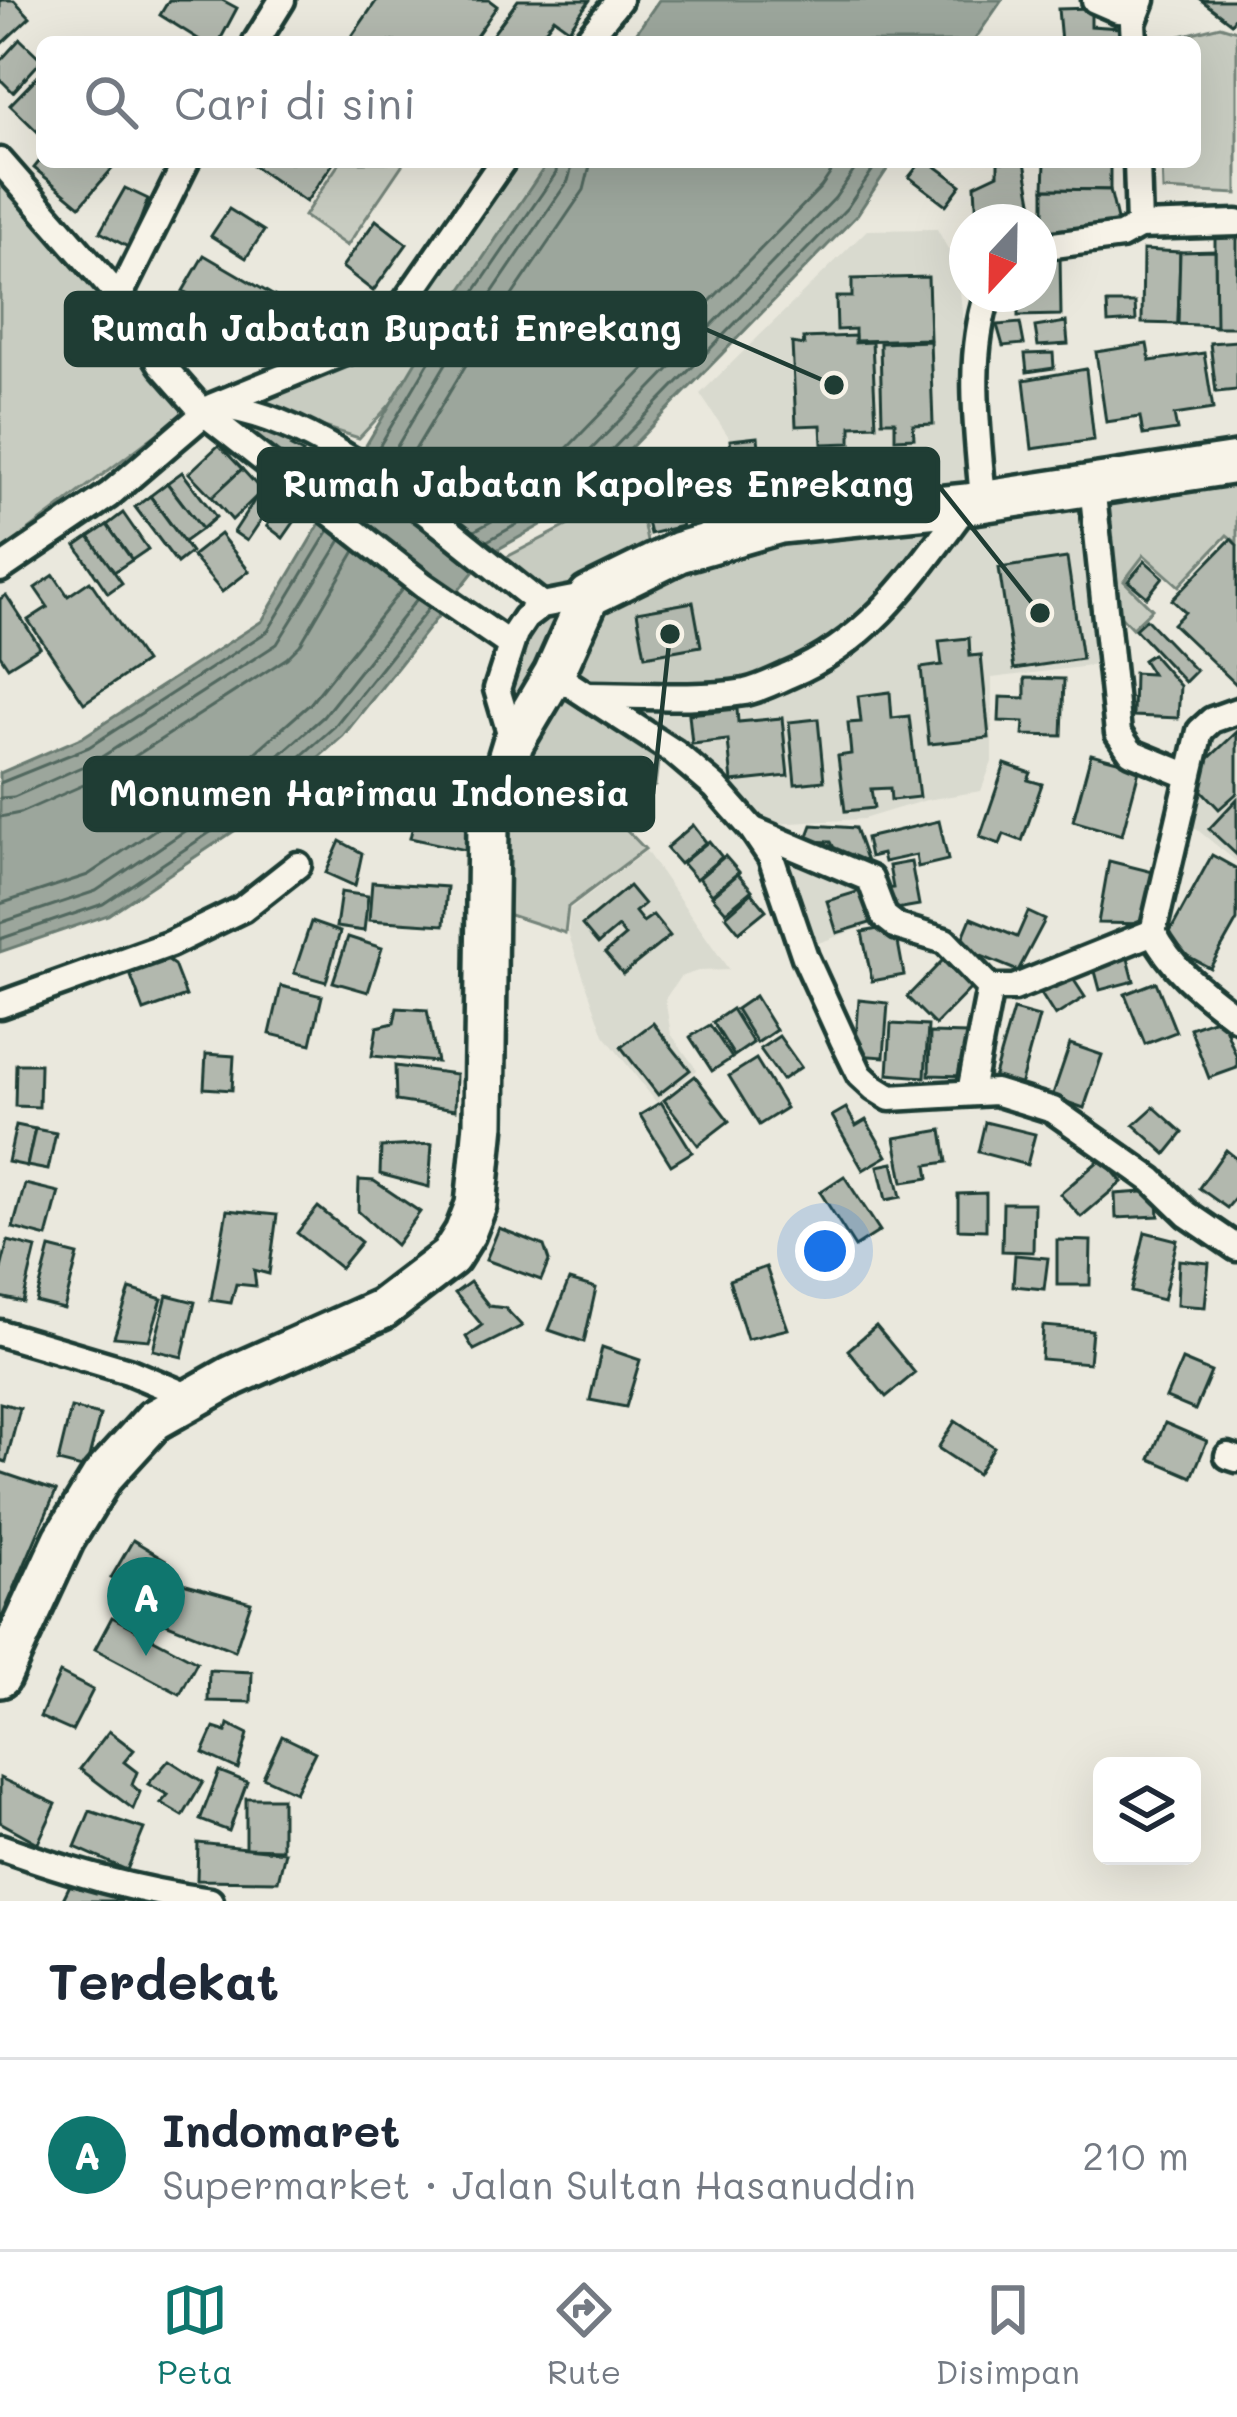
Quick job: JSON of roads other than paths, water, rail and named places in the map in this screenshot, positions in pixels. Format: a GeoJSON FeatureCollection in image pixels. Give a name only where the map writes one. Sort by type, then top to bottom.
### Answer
{"type":"FeatureCollection","features":[{"type":"Feature","properties":{"kind":"highway"},"geometry":{"type":"LineString","coordinates":[[0,1677],[64,1539],[102,1477],[146,1428],[190,1396],[382,1309],[450,1257],[465,1232],[476,1205],[484,1124],[488,825],[513,743],[569,684],[589,596],[679,552],[780,523],[975,503],[1237,463]]}},
{"type":"Feature","properties":{"kind":"street"},"geometry":{"type":"LineString","coordinates":[[260,36],[282,0]]}},
{"type":"Feature","properties":{"kind":"street"},"geometry":{"type":"LineString","coordinates":[[590,36],[619,0]]}},
{"type":"Feature","properties":{"kind":"street"},"geometry":{"type":"LineString","coordinates":[[1095,0],[1118,10],[1139,6],[1135,36]]}},
{"type":"Feature","properties":{"kind":"street"},"geometry":{"type":"LineString","coordinates":[[0,160],[119,297],[161,364],[208,410],[282,478],[509,644]]}},
{"type":"Feature","properties":{"kind":"street"},"geometry":{"type":"LineString","coordinates":[[119,297],[183,168]]}},
{"type":"Feature","properties":{"kind":"street"},"geometry":{"type":"LineString","coordinates":[[0,568],[109,495],[208,410],[372,340],[392,322],[498,168]]}},
{"type":"Feature","properties":{"kind":"street"},"geometry":{"type":"LineString","coordinates":[[1137,168],[1139,226]]}},
{"type":"Feature","properties":{"kind":"street"},"geometry":{"type":"LineString","coordinates":[[1057,245],[1121,236],[1139,226],[1237,223]]}},
{"type":"Feature","properties":{"kind":"street"},"geometry":{"type":"LineString","coordinates":[[569,684],[694,696],[750,691],[812,665],[850,642],[893,603],[975,503],[974,374],[982,312]]}},
{"type":"Feature","properties":{"kind":"street"},"geometry":{"type":"LineString","coordinates":[[208,410],[233,407],[350,458],[542,605]]}},
{"type":"Feature","properties":{"kind":"street"},"geometry":{"type":"LineString","coordinates":[[1092,485],[1118,733],[1131,752],[1187,776]]}},
{"type":"Feature","properties":{"kind":"street"},"geometry":{"type":"LineString","coordinates":[[513,743],[497,689],[509,644],[525,618],[542,605],[589,596]]}},
{"type":"Feature","properties":{"kind":"street"},"geometry":{"type":"LineString","coordinates":[[569,684],[674,752],[715,787],[752,829],[771,856],[805,957],[860,1075],[890,1098],[970,1092],[1008,1095],[1053,1110],[1237,1248]]}},
{"type":"Feature","properties":{"kind":"street"},"geometry":{"type":"LineString","coordinates":[[1237,711],[1212,720],[1200,731],[1153,932],[1167,958],[1190,984],[1237,1018]]}},
{"type":"Feature","properties":{"kind":"street"},"geometry":{"type":"LineString","coordinates":[[752,829],[871,879],[884,916],[898,927],[945,941],[990,988],[1013,988],[1153,932]]}},
{"type":"Feature","properties":{"kind":"street"},"geometry":{"type":"LineString","coordinates":[[0,1005],[170,944],[242,909],[298,865]]}},
{"type":"Feature","properties":{"kind":"street"},"geometry":{"type":"LineString","coordinates":[[970,1092],[990,988]]}},
{"type":"Feature","properties":{"kind":"street"},"geometry":{"type":"LineString","coordinates":[[0,1333],[142,1376],[190,1396]]}},
{"type":"Feature","properties":{"kind":"street"},"geometry":{"type":"LineString","coordinates":[[142,1376],[146,1428]]}},
{"type":"Feature","properties":{"kind":"street"},"geometry":{"type":"LineString","coordinates":[[0,1847],[58,1870],[122,1887],[210,1901]]}},
{"type":"Feature","properties":{"kind":"water"},"geometry":{"type":"Polygon","coordinates":[[[659,0],[1002,0],[977,36],[634,36],[659,0]]]}},
{"type":"Feature","properties":{"kind":"water"},"geometry":{"type":"Polygon","coordinates":[[[544,168],[888,168],[857,215],[573,507],[486,556],[343,736],[237,829],[108,915],[0,952],[0,773],[83,737],[262,621],[435,329],[544,168]]]}},
{"type":"Feature","properties":{"kind":"place","name":"Rumah Jabatan Bupati Enrekang"},"geometry":{"type":"Point","coordinates":[834,385]}},
{"type":"Feature","properties":{"kind":"place","name":"Rumah Jabatan Kapolres Enrekang"},"geometry":{"type":"Point","coordinates":[1040,613]}},
{"type":"Feature","properties":{"kind":"place","name":"Monumen Harimau Indonesia"},"geometry":{"type":"Point","coordinates":[670,634]}},
{"type":"Feature","properties":{"kind":"place","name":"Indomaret"},"geometry":{"type":"Point","coordinates":[146,1656]}}]}
